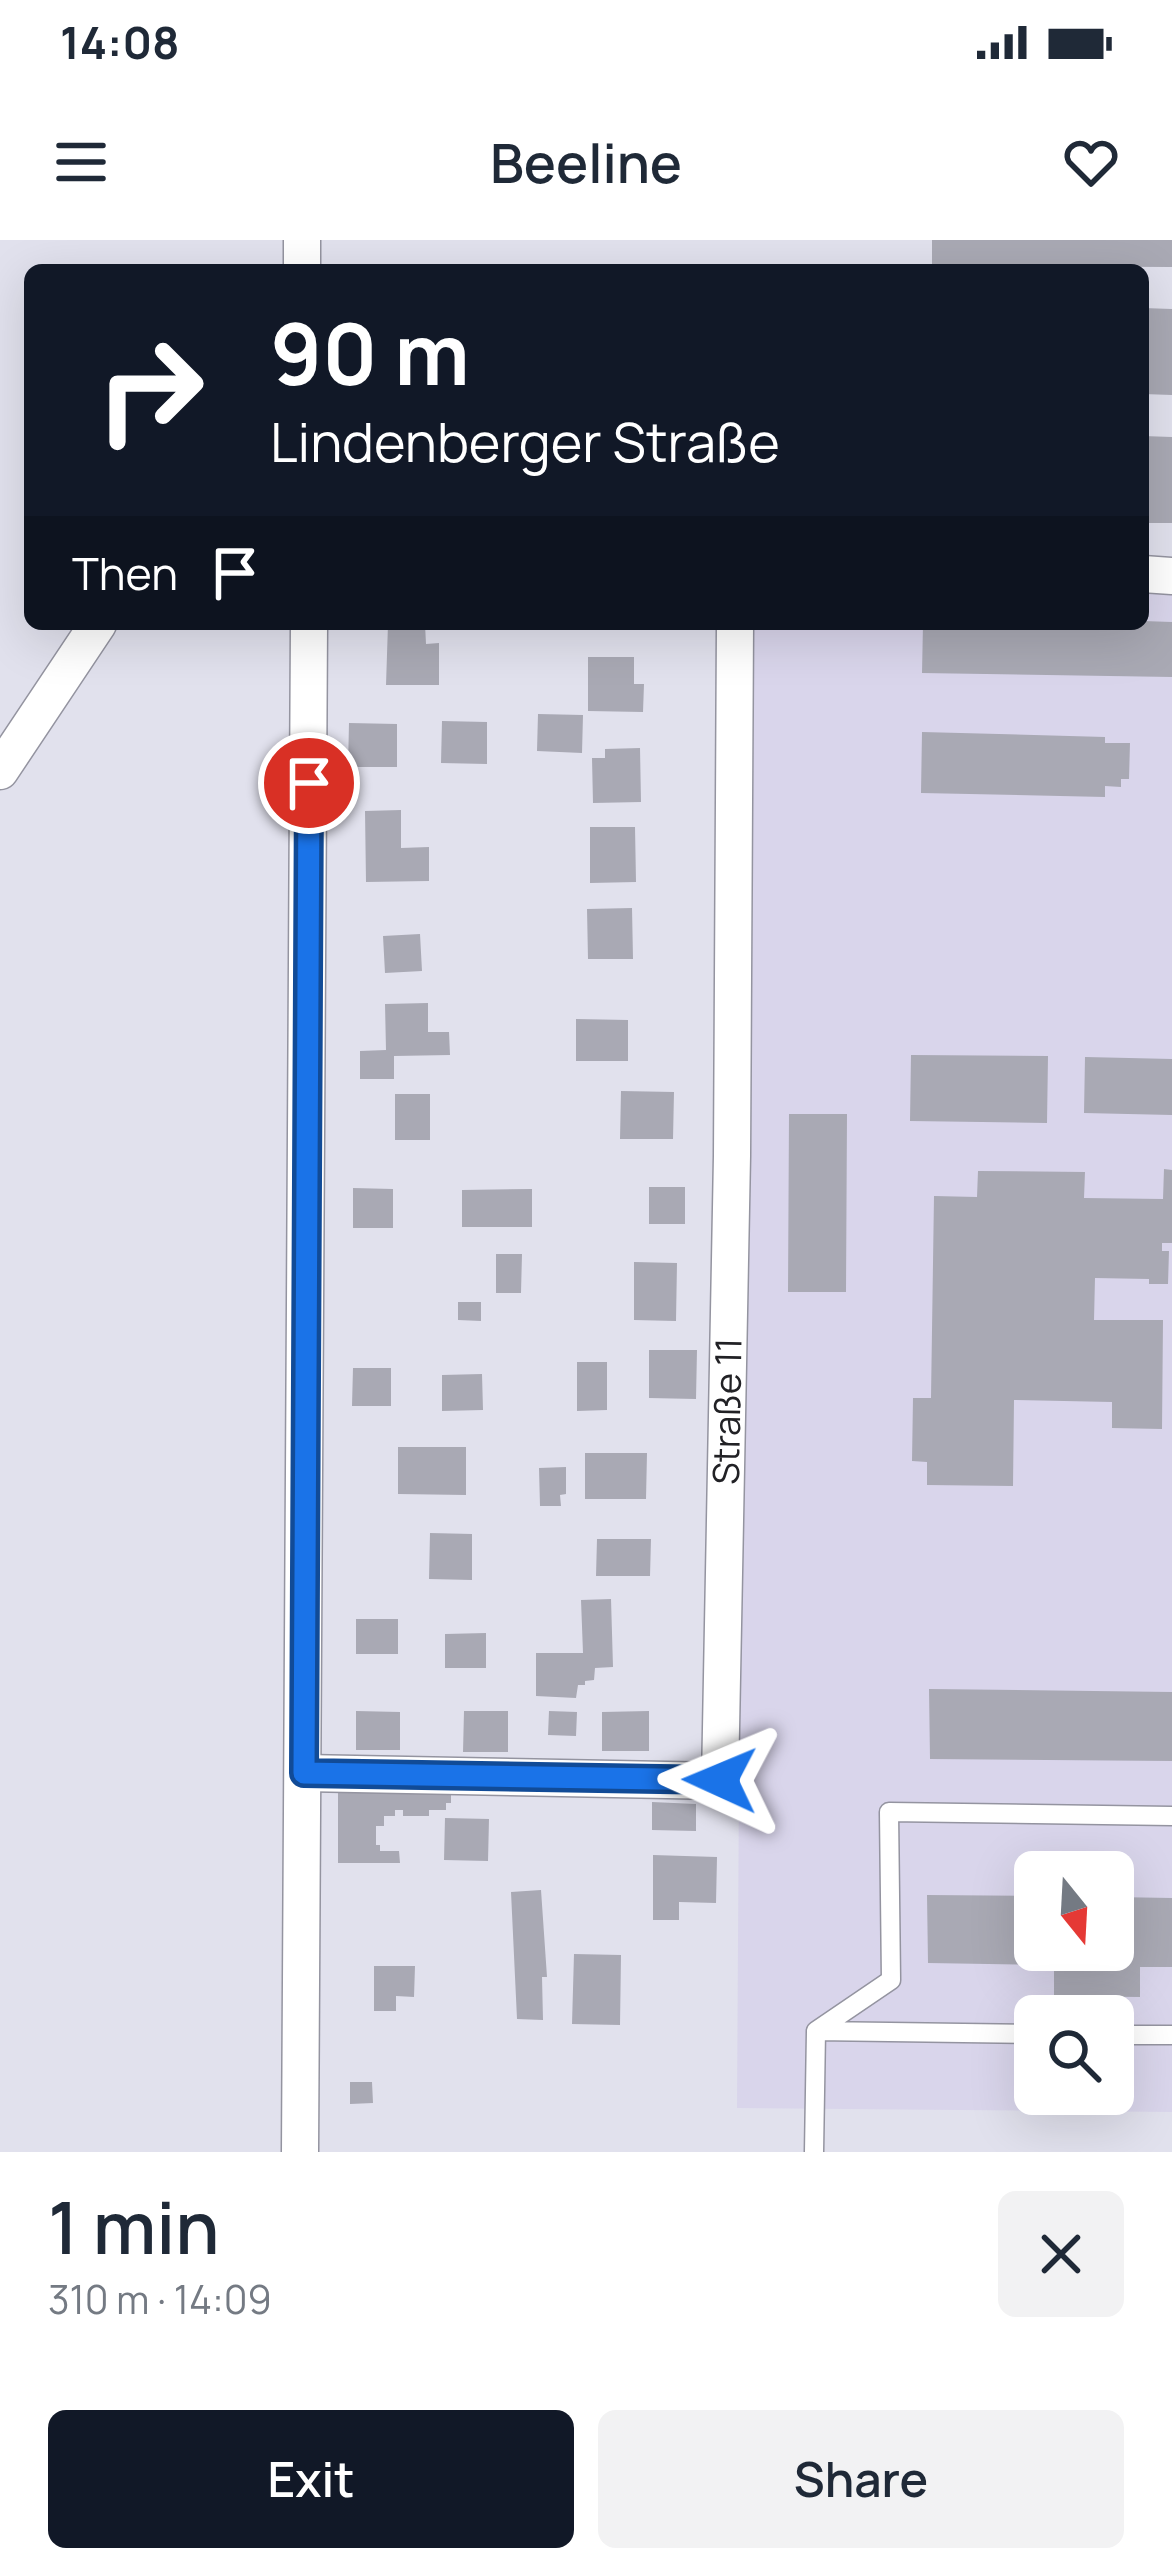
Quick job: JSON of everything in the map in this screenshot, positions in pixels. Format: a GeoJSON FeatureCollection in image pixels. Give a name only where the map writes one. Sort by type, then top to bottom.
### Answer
{"type":"FeatureCollection","features":[{"type":"Feature","properties":{"kind":"street"},"geometry":{"type":"LineString","coordinates":[[0,771],[94,630]]}},
{"type":"Feature","properties":{"kind":"street"},"geometry":{"type":"LineString","coordinates":[[300,2152],[309,630]]}},
{"type":"Feature","properties":{"kind":"street","name":"Straße 11"},"geometry":{"type":"LineString","coordinates":[[304,1773],[720,1780],[732,1144],[735,630]]}},
{"type":"Feature","properties":{"kind":"lane"},"geometry":{"type":"LineString","coordinates":[[816,2031],[891,1979],[889,1811],[1172,1816]]}},
{"type":"Feature","properties":{"kind":"lane"},"geometry":{"type":"LineString","coordinates":[[816,2031],[1014,2034]]}},
{"type":"Feature","properties":{"kind":"lane"},"geometry":{"type":"LineString","coordinates":[[814,2152],[816,2031]]}},
{"type":"Feature","properties":{"kind":"lane"},"geometry":{"type":"LineString","coordinates":[[1134,2035],[1172,2035]]}},
{"type":"Feature","properties":{"kind":"shaded area"},"geometry":{"type":"Polygon","coordinates":[[[1149,588],[1172,589],[1172,2112],[1134,2112],[1134,1995],[1014,1995],[1014,2111],[737,2108],[746,630],[1149,630],[1149,588]]]}},
{"type":"Feature","properties":{"kind":"building"},"geometry":{"type":"Polygon","coordinates":[[[932,240],[1172,240],[1172,267],[932,264],[932,240]]]}},
{"type":"Feature","properties":{"kind":"building"},"geometry":{"type":"Polygon","coordinates":[[[1149,308],[1172,309],[1172,395],[1149,394],[1149,308]]]}},
{"type":"Feature","properties":{"kind":"building"},"geometry":{"type":"Polygon","coordinates":[[[1149,436],[1172,437],[1172,523],[1149,523],[1149,436]]]}},
{"type":"Feature","properties":{"kind":"building"},"geometry":{"type":"Polygon","coordinates":[[[1149,621],[1172,622],[1172,677],[922,673],[923,630],[1149,630],[1149,621]]]}},
{"type":"Feature","properties":{"kind":"building"},"geometry":{"type":"Polygon","coordinates":[[[388,630],[425,630],[426,644],[439,643],[439,685],[386,685],[388,630]]]}},
{"type":"Feature","properties":{"kind":"building"},"geometry":{"type":"Polygon","coordinates":[[[588,657],[634,657],[634,684],[644,684],[643,712],[588,711],[588,657]]]}},
{"type":"Feature","properties":{"kind":"building"},"geometry":{"type":"Polygon","coordinates":[[[538,714],[583,715],[582,753],[537,751],[538,714]]]}},
{"type":"Feature","properties":{"kind":"building"},"geometry":{"type":"Polygon","coordinates":[[[442,721],[487,722],[487,764],[441,763],[442,721]]]}},
{"type":"Feature","properties":{"kind":"building"},"geometry":{"type":"Polygon","coordinates":[[[349,723],[397,724],[397,767],[348,767],[349,723]]]}},
{"type":"Feature","properties":{"kind":"building"},"geometry":{"type":"Polygon","coordinates":[[[922,732],[1105,737],[1105,743],[1130,743],[1129,779],[1121,779],[1121,787],[1105,786],[1105,797],[921,793],[922,732]]]}},
{"type":"Feature","properties":{"kind":"building"},"geometry":{"type":"Polygon","coordinates":[[[640,748],[641,802],[593,803],[592,758],[605,758],[605,749],[640,748]]]}},
{"type":"Feature","properties":{"kind":"building"},"geometry":{"type":"Polygon","coordinates":[[[401,810],[401,848],[429,847],[429,881],[366,882],[365,811],[401,810]]]}},
{"type":"Feature","properties":{"kind":"building"},"geometry":{"type":"Polygon","coordinates":[[[590,827],[635,827],[636,882],[590,883],[590,827]]]}},
{"type":"Feature","properties":{"kind":"building"},"geometry":{"type":"Polygon","coordinates":[[[632,908],[633,959],[588,959],[587,909],[632,908]]]}},
{"type":"Feature","properties":{"kind":"building"},"geometry":{"type":"Polygon","coordinates":[[[420,934],[422,971],[385,973],[383,936],[420,934]]]}},
{"type":"Feature","properties":{"kind":"building"},"geometry":{"type":"Polygon","coordinates":[[[428,1003],[428,1032],[449,1032],[450,1055],[394,1056],[394,1079],[360,1079],[360,1051],[386,1050],[385,1004],[428,1003]]]}},
{"type":"Feature","properties":{"kind":"building"},"geometry":{"type":"Polygon","coordinates":[[[576,1019],[628,1020],[628,1061],[576,1061],[576,1019]]]}},
{"type":"Feature","properties":{"kind":"building"},"geometry":{"type":"Polygon","coordinates":[[[911,1055],[1048,1056],[1047,1123],[910,1121],[911,1055]]]}},
{"type":"Feature","properties":{"kind":"building"},"geometry":{"type":"Polygon","coordinates":[[[1085,1057],[1172,1059],[1172,1115],[1084,1113],[1085,1057]]]}},
{"type":"Feature","properties":{"kind":"building"},"geometry":{"type":"Polygon","coordinates":[[[621,1091],[674,1092],[673,1139],[620,1139],[621,1091]]]}},
{"type":"Feature","properties":{"kind":"building"},"geometry":{"type":"Polygon","coordinates":[[[395,1094],[430,1094],[430,1140],[395,1140],[395,1094]]]}},
{"type":"Feature","properties":{"kind":"building"},"geometry":{"type":"Polygon","coordinates":[[[789,1114],[847,1114],[846,1292],[788,1292],[789,1114]]]}},
{"type":"Feature","properties":{"kind":"building"},"geometry":{"type":"Polygon","coordinates":[[[1164,1169],[1172,1170],[1172,1243],[1162,1243],[1162,1251],[1169,1251],[1168,1284],[1095,1278],[1094,1320],[1163,1320],[1162,1429],[1112,1428],[1112,1402],[1014,1400],[1013,1486],[927,1485],[927,1462],[912,1461],[913,1398],[931,1398],[934,1196],[977,1197],[978,1171],[1085,1172],[1084,1198],[1163,1199],[1164,1169]]]}},
{"type":"Feature","properties":{"kind":"building"},"geometry":{"type":"Polygon","coordinates":[[[649,1187],[685,1187],[685,1224],[649,1224],[649,1187]]]}},
{"type":"Feature","properties":{"kind":"building"},"geometry":{"type":"Polygon","coordinates":[[[353,1188],[393,1189],[393,1228],[353,1228],[353,1188]]]}},
{"type":"Feature","properties":{"kind":"building"},"geometry":{"type":"Polygon","coordinates":[[[532,1189],[532,1227],[462,1227],[462,1190],[532,1189]]]}},
{"type":"Feature","properties":{"kind":"building"},"geometry":{"type":"Polygon","coordinates":[[[496,1254],[522,1254],[521,1293],[496,1293],[496,1254]]]}},
{"type":"Feature","properties":{"kind":"building"},"geometry":{"type":"Polygon","coordinates":[[[634,1262],[677,1263],[676,1321],[634,1320],[634,1262]]]}},
{"type":"Feature","properties":{"kind":"building"},"geometry":{"type":"Polygon","coordinates":[[[458,1302],[481,1302],[481,1321],[458,1320],[458,1302]]]}},
{"type":"Feature","properties":{"kind":"building"},"geometry":{"type":"Polygon","coordinates":[[[649,1350],[697,1350],[696,1399],[649,1398],[649,1350]]]}},
{"type":"Feature","properties":{"kind":"building"},"geometry":{"type":"Polygon","coordinates":[[[577,1362],[607,1362],[607,1410],[577,1411],[577,1362]]]}},
{"type":"Feature","properties":{"kind":"building"},"geometry":{"type":"Polygon","coordinates":[[[353,1368],[391,1368],[391,1406],[352,1406],[353,1368]]]}},
{"type":"Feature","properties":{"kind":"building"},"geometry":{"type":"Polygon","coordinates":[[[482,1374],[483,1410],[442,1411],[442,1375],[482,1374]]]}},
{"type":"Feature","properties":{"kind":"building"},"geometry":{"type":"Polygon","coordinates":[[[398,1447],[466,1447],[466,1495],[398,1494],[398,1447]]]}},
{"type":"Feature","properties":{"kind":"building"},"geometry":{"type":"Polygon","coordinates":[[[585,1453],[647,1453],[646,1499],[585,1499],[585,1453]]]}},
{"type":"Feature","properties":{"kind":"building"},"geometry":{"type":"Polygon","coordinates":[[[566,1467],[561,1506],[540,1506],[539,1468],[566,1467]]]}},
{"type":"Feature","properties":{"kind":"building"},"geometry":{"type":"Polygon","coordinates":[[[430,1533],[472,1534],[472,1580],[429,1579],[430,1533]]]}},
{"type":"Feature","properties":{"kind":"building"},"geometry":{"type":"Polygon","coordinates":[[[597,1539],[651,1539],[650,1576],[596,1576],[597,1539]]]}},
{"type":"Feature","properties":{"kind":"building"},"geometry":{"type":"Polygon","coordinates":[[[611,1599],[613,1667],[595,1668],[594,1680],[578,1685],[576,1698],[536,1696],[536,1653],[583,1653],[581,1600],[611,1599]]]}},
{"type":"Feature","properties":{"kind":"building"},"geometry":{"type":"Polygon","coordinates":[[[356,1619],[398,1619],[398,1654],[356,1654],[356,1619]]]}},
{"type":"Feature","properties":{"kind":"building"},"geometry":{"type":"Polygon","coordinates":[[[486,1633],[486,1668],[445,1668],[445,1634],[486,1633]]]}},
{"type":"Feature","properties":{"kind":"building"},"geometry":{"type":"Polygon","coordinates":[[[929,1689],[1172,1692],[1172,1761],[930,1759],[929,1689]]]}},
{"type":"Feature","properties":{"kind":"building"},"geometry":{"type":"Polygon","coordinates":[[[356,1711],[400,1712],[400,1750],[356,1750],[356,1711]]]}},
{"type":"Feature","properties":{"kind":"building"},"geometry":{"type":"Polygon","coordinates":[[[464,1711],[508,1711],[508,1752],[463,1752],[464,1711]]]}},
{"type":"Feature","properties":{"kind":"building"},"geometry":{"type":"Polygon","coordinates":[[[549,1711],[577,1712],[576,1736],[548,1735],[549,1711]]]}},
{"type":"Feature","properties":{"kind":"building"},"geometry":{"type":"Polygon","coordinates":[[[649,1711],[649,1751],[602,1751],[602,1712],[649,1711]]]}},
{"type":"Feature","properties":{"kind":"building"},"geometry":{"type":"Polygon","coordinates":[[[338,1786],[451,1792],[451,1803],[446,1803],[446,1810],[429,1810],[429,1816],[403,1816],[403,1810],[395,1810],[395,1816],[384,1816],[384,1826],[376,1826],[376,1845],[380,1851],[399,1851],[400,1863],[338,1863],[338,1786]]]}},
{"type":"Feature","properties":{"kind":"building"},"geometry":{"type":"Polygon","coordinates":[[[652,1802],[696,1804],[696,1831],[652,1830],[652,1802]]]}},
{"type":"Feature","properties":{"kind":"building"},"geometry":{"type":"Polygon","coordinates":[[[445,1818],[489,1819],[488,1861],[444,1860],[445,1818]]]}},
{"type":"Feature","properties":{"kind":"building"},"geometry":{"type":"Polygon","coordinates":[[[653,1855],[717,1857],[716,1903],[679,1902],[679,1920],[653,1920],[653,1855]]]}},
{"type":"Feature","properties":{"kind":"building"},"geometry":{"type":"Polygon","coordinates":[[[541,1890],[547,1977],[542,1977],[543,2020],[517,2019],[511,1892],[541,1890]]]}},
{"type":"Feature","properties":{"kind":"building"},"geometry":{"type":"Polygon","coordinates":[[[927,1895],[1014,1896],[1014,1964],[928,1963],[927,1895]]]}},
{"type":"Feature","properties":{"kind":"building"},"geometry":{"type":"Polygon","coordinates":[[[1134,1897],[1172,1898],[1172,1967],[1140,1967],[1140,1997],[1054,1995],[1054,1971],[1134,1971],[1134,1897]]]}},
{"type":"Feature","properties":{"kind":"building"},"geometry":{"type":"Polygon","coordinates":[[[574,1954],[621,1955],[620,2025],[572,2024],[574,1954]]]}},
{"type":"Feature","properties":{"kind":"building"},"geometry":{"type":"Polygon","coordinates":[[[374,1966],[415,1966],[414,1997],[396,1996],[396,2011],[374,2011],[374,1966]]]}},
{"type":"Feature","properties":{"kind":"building"},"geometry":{"type":"Polygon","coordinates":[[[350,2082],[372,2082],[373,2103],[350,2104],[350,2082]]]}},
{"type":"Feature","properties":{"kind":"route"},"geometry":{"type":"LineString","coordinates":[[309,783],[304,1773],[720,1780]]}}]}
